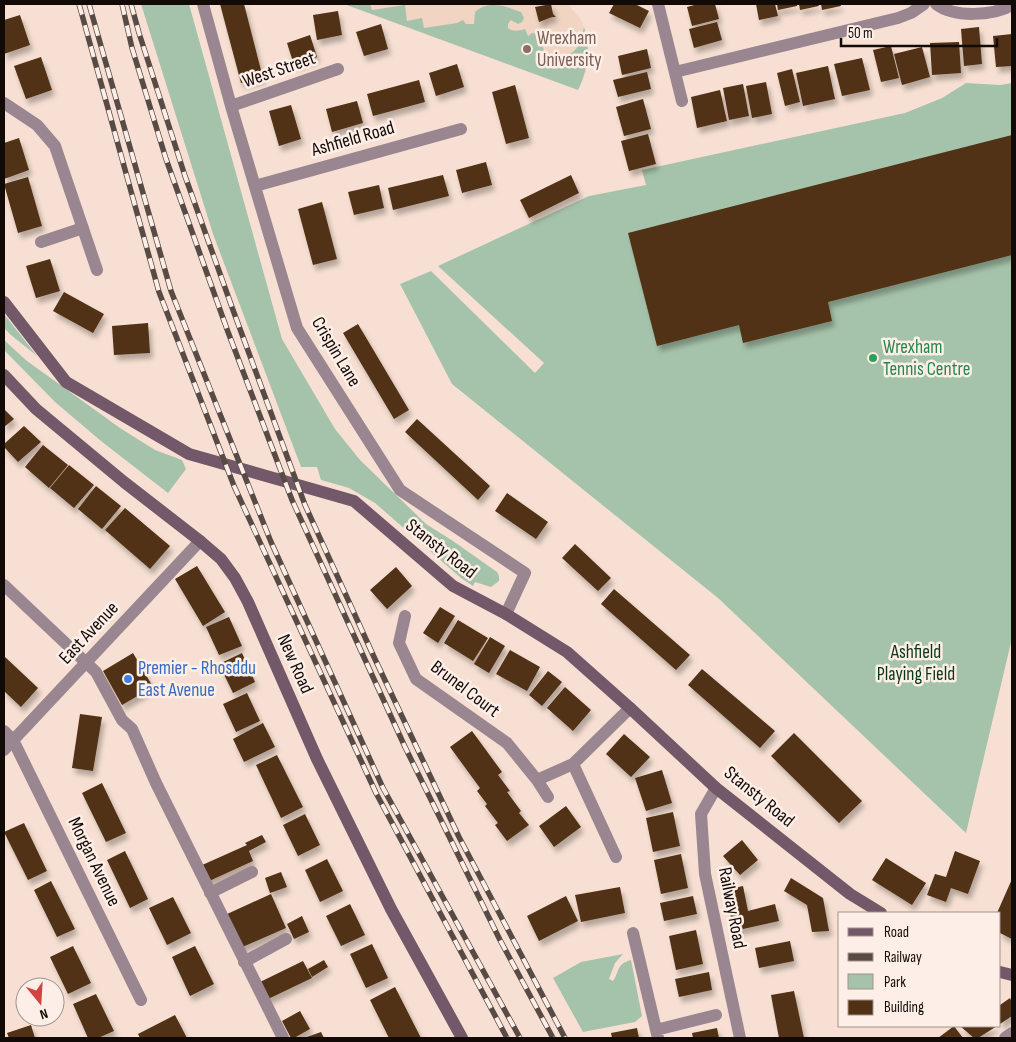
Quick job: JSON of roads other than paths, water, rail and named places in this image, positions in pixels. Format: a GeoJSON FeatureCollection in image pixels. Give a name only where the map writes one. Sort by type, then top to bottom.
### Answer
{"type":"FeatureCollection","features":[{"type":"Feature","properties":{"kind":"main road","name":"Stansty Road"},"geometry":{"type":"LineString","coordinates":[[4,302],[66,382],[189,454],[354,501],[453,586],[506,614],[567,652],[716,788],[850,894],[879,912]]}},
{"type":"Feature","properties":{"kind":"main road","name":"New Road"},"geometry":{"type":"LineString","coordinates":[[4,375],[36,409],[221,559],[235,578],[248,602],[325,776],[391,909],[462,1038]]}},
{"type":"Feature","properties":{"kind":"street","name":"Crispin Lane"},"geometry":{"type":"LineString","coordinates":[[203,4],[231,106],[297,328],[400,490],[525,573],[506,614]]}},
{"type":"Feature","properties":{"kind":"street"},"geometry":{"type":"LineString","coordinates":[[658,4],[682,101]]}},
{"type":"Feature","properties":{"kind":"street"},"geometry":{"type":"LineString","coordinates":[[675,72],[898,18],[911,13],[924,4]]}},
{"type":"Feature","properties":{"kind":"street"},"geometry":{"type":"LineString","coordinates":[[936,4],[941,8],[967,14],[993,12],[1012,5]]}},
{"type":"Feature","properties":{"kind":"street","name":"West Street"},"geometry":{"type":"LineString","coordinates":[[231,106],[338,69]]}},
{"type":"Feature","properties":{"kind":"street"},"geometry":{"type":"LineString","coordinates":[[4,103],[37,125],[55,146],[98,270]]}},
{"type":"Feature","properties":{"kind":"street","name":"Ashfield Road"},"geometry":{"type":"LineString","coordinates":[[255,186],[461,128]]}},
{"type":"Feature","properties":{"kind":"street"},"geometry":{"type":"LineString","coordinates":[[41,242],[83,228]]}},
{"type":"Feature","properties":{"kind":"street","name":"East Avenue"},"geometry":{"type":"LineString","coordinates":[[4,750],[8,736],[86,663],[200,541]]}},
{"type":"Feature","properties":{"kind":"street"},"geometry":{"type":"LineString","coordinates":[[4,585],[96,672],[122,720],[134,732],[156,783],[283,1038]]}},
{"type":"Feature","properties":{"kind":"street","name":"Brunel Court"},"geometry":{"type":"LineString","coordinates":[[405,616],[399,643],[416,679],[507,744],[548,796]]}},
{"type":"Feature","properties":{"kind":"street"},"geometry":{"type":"LineString","coordinates":[[537,780],[573,764],[630,708]]}},
{"type":"Feature","properties":{"kind":"street","name":"Morgan Avenue"},"geometry":{"type":"LineString","coordinates":[[8,736],[141,1000]]}},
{"type":"Feature","properties":{"kind":"street"},"geometry":{"type":"LineString","coordinates":[[573,764],[616,858]]}},
{"type":"Feature","properties":{"kind":"street","name":"Railway Road"},"geometry":{"type":"LineString","coordinates":[[716,788],[701,814],[705,874],[740,1038]]}},
{"type":"Feature","properties":{"kind":"street"},"geometry":{"type":"LineString","coordinates":[[210,893],[252,872]]}},
{"type":"Feature","properties":{"kind":"street"},"geometry":{"type":"LineString","coordinates":[[633,933],[657,1034],[716,1015]]}},
{"type":"Feature","properties":{"kind":"street"},"geometry":{"type":"LineString","coordinates":[[244,962],[286,939]]}},
{"type":"Feature","properties":{"kind":"street"},"geometry":{"type":"LineString","coordinates":[[1005,1038],[1012,1033]]}},
{"type":"Feature","properties":{"kind":"railway"},"geometry":{"type":"LineString","coordinates":[[79,4],[159,292],[234,486],[376,793],[507,1038]]}},
{"type":"Feature","properties":{"kind":"railway"},"geometry":{"type":"LineString","coordinates":[[89,4],[171,291],[271,542],[383,788],[520,1038]]}},
{"type":"Feature","properties":{"kind":"railway"},"geometry":{"type":"LineString","coordinates":[[122,4],[132,48],[166,159],[228,332],[292,500],[405,747],[500,940],[553,1038]]}},
{"type":"Feature","properties":{"kind":"railway"},"geometry":{"type":"LineString","coordinates":[[131,4],[185,176],[305,505],[459,837],[565,1038]]}},
{"type":"Feature","properties":{"kind":"place","name":"Wrexham University"},"geometry":{"type":"Point","coordinates":[527,49]}},
{"type":"Feature","properties":{"kind":"place","name":"Wrexham Tennis Centre"},"geometry":{"type":"Point","coordinates":[873,358]}},
{"type":"Feature","properties":{"kind":"place","name":"Premier - Rhosddu East Avenue"},"geometry":{"type":"Point","coordinates":[128,679]}},
{"type":"Feature","properties":{"kind":"park label","name":"Ashfield Playing Field"},"geometry":{"type":"Point","coordinates":[916,663]}}]}
